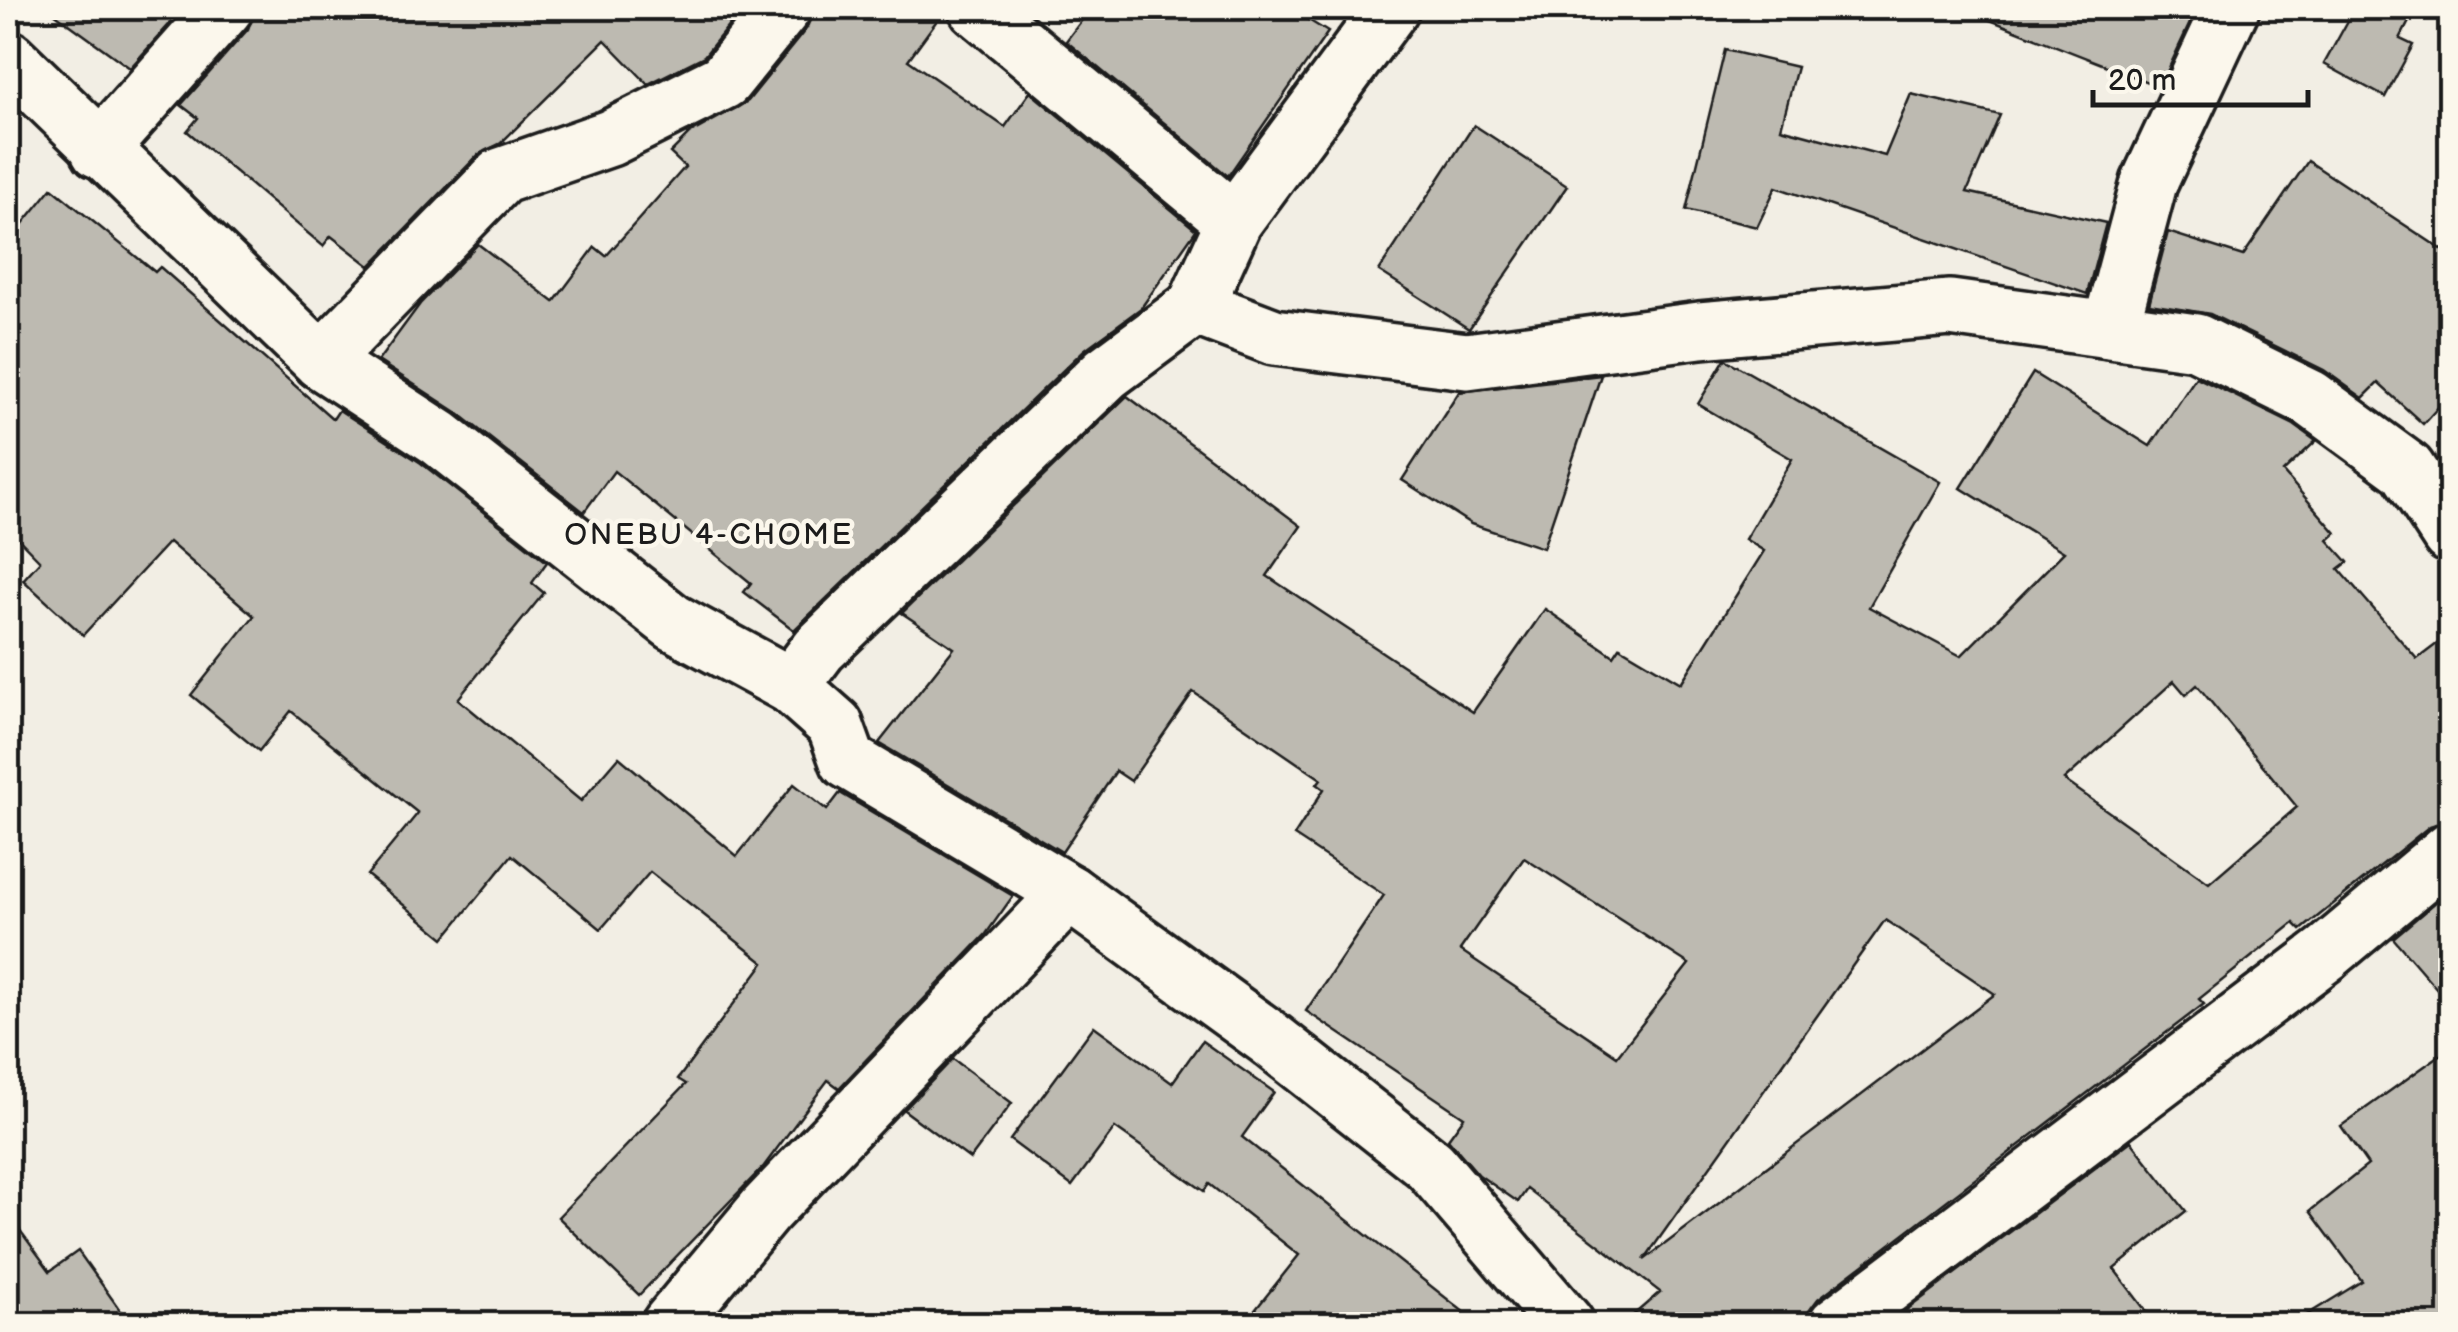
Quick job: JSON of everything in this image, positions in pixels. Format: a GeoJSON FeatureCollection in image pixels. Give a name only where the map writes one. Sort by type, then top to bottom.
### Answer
{"type":"FeatureCollection","features":[{"type":"Feature","properties":{"kind":"street"},"geometry":{"type":"LineString","coordinates":[[99,150],[225,8]]}},
{"type":"Feature","properties":{"kind":"street"},"geometry":{"type":"LineString","coordinates":[[321,361],[501,176],[610,138],[724,82],[783,8]]}},
{"type":"Feature","properties":{"kind":"street"},"geometry":{"type":"LineString","coordinates":[[977,8],[1234,222]]}},
{"type":"Feature","properties":{"kind":"street"},"geometry":{"type":"LineString","coordinates":[[2110,330],[2149,182],[2231,8]]}},
{"type":"Feature","properties":{"kind":"street"},"geometry":{"type":"LineString","coordinates":[[791,686],[819,649],[1106,373],[1195,306],[1234,222],[1381,11]]}},
{"type":"Feature","properties":{"kind":"street"},"geometry":{"type":"LineString","coordinates":[[8,58],[321,361],[439,438],[673,622],[791,686],[836,725],[848,761],[1069,892],[1269,1038],[1430,1165],[1566,1324]]}},
{"type":"Feature","properties":{"kind":"street"},"geometry":{"type":"LineString","coordinates":[[1195,306],[1274,338],[1467,362],[1700,330],[1950,308],[2196,342],[2310,398],[2408,469],[2450,535]]}},
{"type":"Feature","properties":{"kind":"street"},"geometry":{"type":"LineString","coordinates":[[1837,1324],[2327,953],[2450,850]]}},
{"type":"Feature","properties":{"kind":"street"},"geometry":{"type":"LineString","coordinates":[[670,1324],[765,1210],[1069,892]]}},
{"type":"Feature","properties":{"kind":"building"},"geometry":{"type":"Polygon","coordinates":[[[47,8],[184,8],[130,68],[47,8]]]}},
{"type":"Feature","properties":{"kind":"building"},"geometry":{"type":"Polygon","coordinates":[[[255,8],[743,8],[704,56],[648,84],[605,40],[501,143],[479,154],[370,266],[331,236],[323,246],[187,131],[198,118],[181,105],[248,29],[255,8]]]}},
{"type":"Feature","properties":{"kind":"building"},"geometry":{"type":"Polygon","coordinates":[[[813,8],[946,8],[908,60],[1005,127],[1030,92],[1196,230],[1141,308],[1084,350],[794,630],[744,592],[751,583],[614,471],[584,512],[458,413],[378,361],[420,304],[478,244],[554,302],[595,247],[606,256],[685,167],[670,153],[689,134],[748,101],[807,28],[813,8]]]}},
{"type":"Feature","properties":{"kind":"building"},"geometry":{"type":"Polygon","coordinates":[[[1091,8],[1289,8],[1328,32],[1228,176],[1066,41],[1091,8]]]}},
{"type":"Feature","properties":{"kind":"building"},"geometry":{"type":"Polygon","coordinates":[[[2197,8],[2160,87],[1967,11],[2197,8]]]}},
{"type":"Feature","properties":{"kind":"building"},"geometry":{"type":"Polygon","coordinates":[[[2355,8],[2416,8],[2400,39],[2413,45],[2385,97],[2324,64],[2355,8]]]}},
{"type":"Feature","properties":{"kind":"building"},"geometry":{"type":"Polygon","coordinates":[[[1725,50],[1797,67],[1781,128],[1885,156],[1911,94],[2000,115],[1967,192],[2106,223],[2087,294],[1776,187],[1757,227],[1686,210],[1725,50]]]}},
{"type":"Feature","properties":{"kind":"building"},"geometry":{"type":"Polygon","coordinates":[[[1474,125],[1567,186],[1469,329],[1379,271],[1474,125]]]}},
{"type":"Feature","properties":{"kind":"building"},"geometry":{"type":"Polygon","coordinates":[[[2308,161],[2450,255],[2450,394],[2423,424],[2378,383],[2363,398],[2324,370],[2210,314],[2149,304],[2168,232],[2243,256],[2308,161]]]}},
{"type":"Feature","properties":{"kind":"building"},"geometry":{"type":"Polygon","coordinates":[[[52,188],[155,272],[160,267],[333,419],[339,410],[421,463],[547,562],[532,583],[544,593],[458,699],[581,801],[619,757],[737,856],[794,784],[827,810],[840,793],[1013,896],[986,934],[839,1088],[828,1080],[764,1166],[639,1295],[558,1217],[686,1084],[678,1079],[764,963],[650,872],[601,929],[512,855],[444,938],[367,875],[418,813],[291,711],[259,751],[191,695],[254,616],[169,542],[83,635],[23,580],[40,561],[8,528],[8,242],[52,188]]]}},
{"type":"Feature","properties":{"kind":"building"},"geometry":{"type":"Polygon","coordinates":[[[1725,359],[1940,482],[1869,607],[1961,656],[2064,552],[1961,488],[2033,373],[2150,446],[2196,377],[2294,425],[2316,441],[2283,472],[2336,533],[2328,540],[2348,562],[2339,569],[2417,659],[2450,634],[2450,820],[2430,826],[2301,930],[2294,923],[2199,999],[2204,1004],[1818,1299],[1806,1324],[1623,1324],[1660,1292],[1527,1189],[1518,1202],[1479,1175],[1448,1139],[1464,1117],[1306,1011],[1384,895],[1294,836],[1324,789],[1317,784],[1321,779],[1193,692],[1131,781],[1116,771],[1062,852],[879,743],[954,648],[902,613],[1127,396],[1301,526],[1267,576],[1473,712],[1545,609],[1614,656],[1620,647],[1681,683],[1764,551],[1745,539],[1792,459],[1698,404],[1725,359]],[[2174,681],[2064,780],[2209,883],[2297,807],[2197,685],[2186,695],[2174,681]],[[1524,858],[1460,950],[1617,1056],[1689,964],[1524,858]],[[1885,920],[1644,1260],[1995,994],[1885,920]]]}},
{"type":"Feature","properties":{"kind":"building"},"geometry":{"type":"Polygon","coordinates":[[[1601,375],[1543,548],[1471,524],[1402,480],[1459,392],[1601,375]]]}},
{"type":"Feature","properties":{"kind":"building"},"geometry":{"type":"Polygon","coordinates":[[[2450,890],[2450,1004],[2393,938],[2450,890]]]}},
{"type":"Feature","properties":{"kind":"building"},"geometry":{"type":"Polygon","coordinates":[[[1094,1026],[1172,1083],[1202,1041],[1274,1092],[1242,1137],[1479,1324],[1244,1324],[1299,1255],[1209,1184],[1204,1191],[1115,1128],[1072,1186],[1010,1140],[1094,1026]]]}},
{"type":"Feature","properties":{"kind":"building"},"geometry":{"type":"Polygon","coordinates":[[[2450,1048],[2450,1324],[2292,1324],[2362,1281],[2310,1211],[2368,1165],[2341,1126],[2450,1048]]]}},
{"type":"Feature","properties":{"kind":"building"},"geometry":{"type":"Polygon","coordinates":[[[953,1059],[1012,1103],[970,1159],[904,1110],[953,1059]]]}},
{"type":"Feature","properties":{"kind":"building"},"geometry":{"type":"Polygon","coordinates":[[[2131,1141],[2186,1211],[2114,1269],[2156,1324],[1888,1324],[2131,1141]]]}},
{"type":"Feature","properties":{"kind":"building"},"geometry":{"type":"Polygon","coordinates":[[[8,1214],[50,1271],[78,1251],[130,1324],[8,1324],[8,1214]]]}},
{"type":"Feature","properties":{"kind":"district","name":"ONEBU 4-CHOME"},"geometry":{"type":"Point","coordinates":[709,535]}}]}
